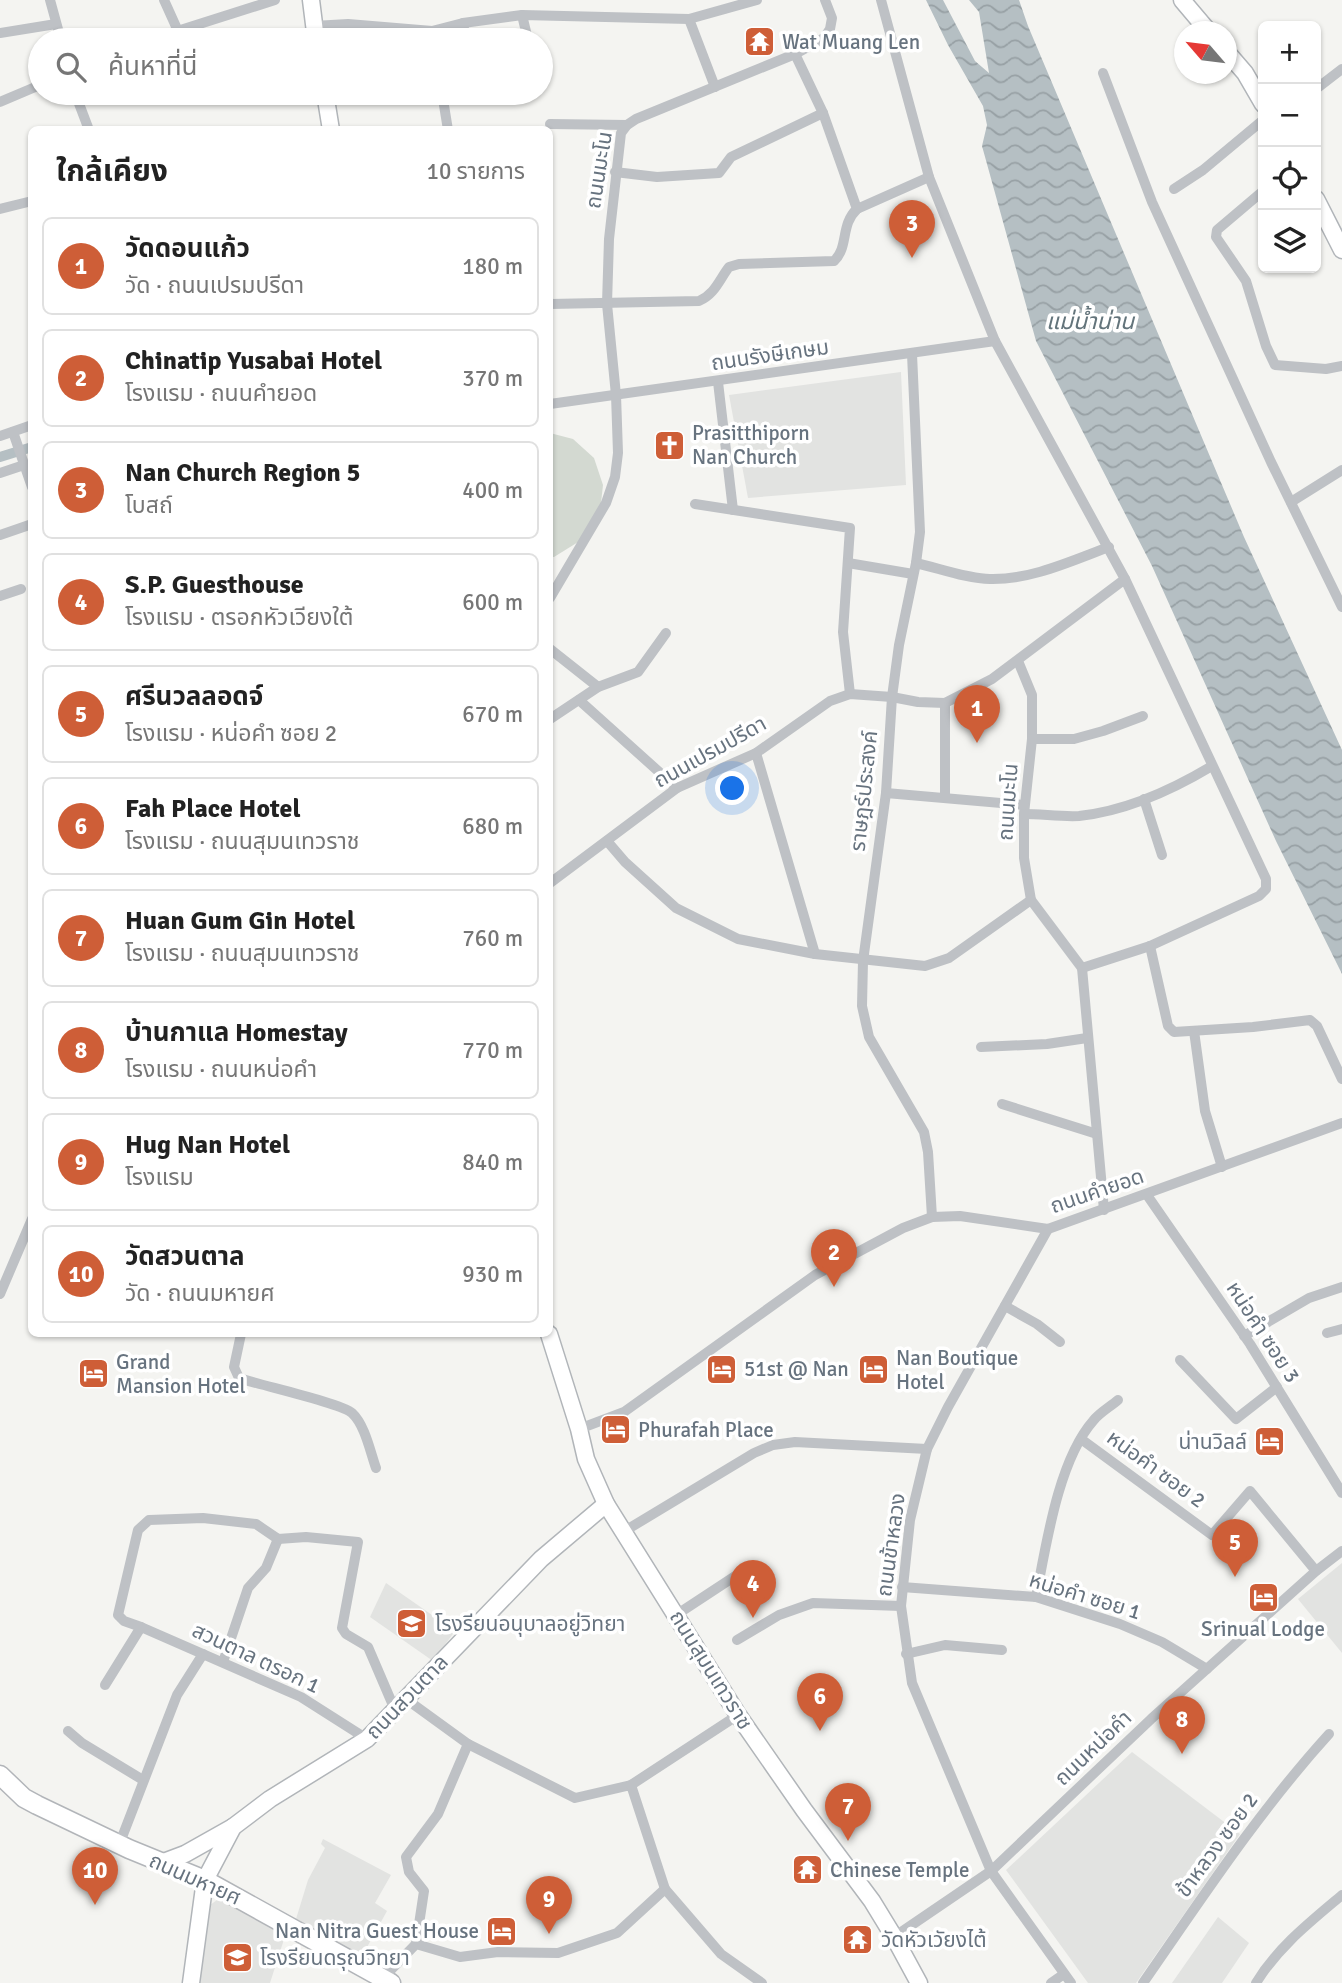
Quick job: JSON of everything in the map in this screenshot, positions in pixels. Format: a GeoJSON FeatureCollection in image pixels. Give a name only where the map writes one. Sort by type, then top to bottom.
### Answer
{"type":"FeatureCollection","features":[{"type":"Feature","properties":{"kind":"main road","name":"ถนนมหายศ"},"geometry":{"type":"LineString","coordinates":[[0,1776],[24,1798],[119,1845],[205,1880],[387,1981]]}},
{"type":"Feature","properties":{"kind":"street"},"geometry":{"type":"LineString","coordinates":[[50,0],[57,28]]}},
{"type":"Feature","properties":{"kind":"street"},"geometry":{"type":"LineString","coordinates":[[164,0],[177,28]]}},
{"type":"Feature","properties":{"kind":"street"},"geometry":{"type":"LineString","coordinates":[[187,28],[275,0]]}},
{"type":"Feature","properties":{"kind":"street"},"geometry":{"type":"LineString","coordinates":[[311,0],[314,28]]}},
{"type":"Feature","properties":{"kind":"street"},"geometry":{"type":"LineString","coordinates":[[450,28],[463,23],[522,15],[689,19],[736,3],[757,0]]}},
{"type":"Feature","properties":{"kind":"street","name":"ถนนมะโน"},"geometry":{"type":"LineString","coordinates":[[553,592],[606,503],[615,477],[618,453],[616,395],[607,304],[609,239],[621,133],[627,125],[795,54],[824,38],[830,29],[832,18],[825,0]]}},
{"type":"Feature","properties":{"kind":"street"},"geometry":{"type":"LineString","coordinates":[[881,0],[929,177],[995,341],[1109,547],[1266,879],[1266,889],[1259,896],[1150,946],[1082,968],[1104,1210]]}},
{"type":"Feature","properties":{"kind":"street"},"geometry":{"type":"LineString","coordinates":[[1182,0],[1200,21]]}},
{"type":"Feature","properties":{"kind":"street"},"geometry":{"type":"LineString","coordinates":[[522,15],[525,28]]}},
{"type":"Feature","properties":{"kind":"street"},"geometry":{"type":"LineString","coordinates":[[689,19],[715,87]]}},
{"type":"Feature","properties":{"kind":"street"},"geometry":{"type":"LineString","coordinates":[[463,23],[464,28]]}},
{"type":"Feature","properties":{"kind":"street"},"geometry":{"type":"LineString","coordinates":[[31,28],[56,24]]}},
{"type":"Feature","properties":{"kind":"street"},"geometry":{"type":"LineString","coordinates":[[333,28],[348,24],[379,28]]}},
{"type":"Feature","properties":{"kind":"street"},"geometry":{"type":"LineString","coordinates":[[0,33],[28,28]]}},
{"type":"Feature","properties":{"kind":"street"},"geometry":{"type":"LineString","coordinates":[[795,54],[823,113],[857,209]]}},
{"type":"Feature","properties":{"kind":"street"},"geometry":{"type":"LineString","coordinates":[[1237,63],[1258,95]]}},
{"type":"Feature","properties":{"kind":"street"},"geometry":{"type":"LineString","coordinates":[[1321,85],[1342,69]]}},
{"type":"Feature","properties":{"kind":"street"},"geometry":{"type":"LineString","coordinates":[[1103,73],[1152,202],[1342,607]]}},
{"type":"Feature","properties":{"kind":"street"},"geometry":{"type":"LineString","coordinates":[[0,102],[28,90]]}},
{"type":"Feature","properties":{"kind":"street"},"geometry":{"type":"LineString","coordinates":[[80,105],[87,126]]}},
{"type":"Feature","properties":{"kind":"street"},"geometry":{"type":"LineString","coordinates":[[328,105],[330,126]]}},
{"type":"Feature","properties":{"kind":"street"},"geometry":{"type":"LineString","coordinates":[[444,105],[447,126]]}},
{"type":"Feature","properties":{"kind":"street"},"geometry":{"type":"LineString","coordinates":[[615,172],[657,177],[719,173],[731,157],[823,113]]}},
{"type":"Feature","properties":{"kind":"street"},"geometry":{"type":"LineString","coordinates":[[551,124],[627,125]]}},
{"type":"Feature","properties":{"kind":"street"},"geometry":{"type":"LineString","coordinates":[[1174,189],[1211,164],[1258,124]]}},
{"type":"Feature","properties":{"kind":"street"},"geometry":{"type":"LineString","coordinates":[[553,304],[699,301],[714,290],[729,267],[739,264],[834,261],[840,256],[849,217],[857,209],[929,177]]}},
{"type":"Feature","properties":{"kind":"street"},"geometry":{"type":"LineString","coordinates":[[1258,195],[1217,230],[1216,237],[1246,281],[1266,346],[1275,365],[1326,369],[1342,366]]}},
{"type":"Feature","properties":{"kind":"street"},"geometry":{"type":"LineString","coordinates":[[0,209],[28,202]]}},
{"type":"Feature","properties":{"kind":"street"},"geometry":{"type":"LineString","coordinates":[[1321,209],[1342,250]]}},
{"type":"Feature","properties":{"kind":"street","name":"ถนนรังษีเกษม"},"geometry":{"type":"LineString","coordinates":[[553,404],[995,341]]}},
{"type":"Feature","properties":{"kind":"street","name":"ราษฎร์ประสงค์"},"geometry":{"type":"LineString","coordinates":[[912,354],[919,532],[892,697],[886,793],[863,961],[862,1006],[869,1037],[924,1132],[929,1152],[932,1217]]}},
{"type":"Feature","properties":{"kind":"street"},"geometry":{"type":"LineString","coordinates":[[718,382],[733,510]]}},
{"type":"Feature","properties":{"kind":"street"},"geometry":{"type":"LineString","coordinates":[[0,436],[28,426]]}},
{"type":"Feature","properties":{"kind":"street"},"geometry":{"type":"LineString","coordinates":[[13,432],[28,476]]}},
{"type":"Feature","properties":{"kind":"street"},"geometry":{"type":"LineString","coordinates":[[0,473],[24,465]]}},
{"type":"Feature","properties":{"kind":"street"},"geometry":{"type":"LineString","coordinates":[[1291,502],[1342,470]]}},
{"type":"Feature","properties":{"kind":"street"},"geometry":{"type":"LineString","coordinates":[[695,504],[850,528],[843,632],[850,694]]}},
{"type":"Feature","properties":{"kind":"street"},"geometry":{"type":"LineString","coordinates":[[0,535],[28,525]]}},
{"type":"Feature","properties":{"kind":"street"},"geometry":{"type":"LineString","coordinates":[[916,563],[989,579],[1027,575],[1109,547]]}},
{"type":"Feature","properties":{"kind":"street"},"geometry":{"type":"LineString","coordinates":[[848,563],[913,575]]}},
{"type":"Feature","properties":{"kind":"street"},"geometry":{"type":"LineString","coordinates":[[945,797],[945,703],[992,679],[1125,579]]}},
{"type":"Feature","properties":{"kind":"street"},"geometry":{"type":"LineString","coordinates":[[0,596],[21,589]]}},
{"type":"Feature","properties":{"kind":"street"},"geometry":{"type":"LineString","coordinates":[[553,717],[597,687],[638,672],[666,633]]}},
{"type":"Feature","properties":{"kind":"street"},"geometry":{"type":"LineString","coordinates":[[553,651],[597,687]]}},
{"type":"Feature","properties":{"kind":"street","name":"ถนนมะโน"},"geometry":{"type":"LineString","coordinates":[[1018,661],[1032,695],[1032,739],[1024,809],[1024,858],[1031,900],[1082,968]]}},
{"type":"Feature","properties":{"kind":"street","name":"ถนนเปรมปรีดา"},"geometry":{"type":"LineString","coordinates":[[553,881],[677,788],[756,753],[830,701],[850,694],[945,703]]}},
{"type":"Feature","properties":{"kind":"street"},"geometry":{"type":"LineString","coordinates":[[579,700],[677,788]]}},
{"type":"Feature","properties":{"kind":"street"},"geometry":{"type":"LineString","coordinates":[[1032,739],[1073,739],[1143,716]]}},
{"type":"Feature","properties":{"kind":"street"},"geometry":{"type":"LineString","coordinates":[[756,753],[815,954]]}},
{"type":"Feature","properties":{"kind":"street"},"geometry":{"type":"LineString","coordinates":[[886,793],[945,797],[1078,816],[1115,809],[1177,787],[1212,765]]}},
{"type":"Feature","properties":{"kind":"street"},"geometry":{"type":"LineString","coordinates":[[1144,799],[1162,855]]}},
{"type":"Feature","properties":{"kind":"street"},"geometry":{"type":"LineString","coordinates":[[607,841],[625,862],[676,908],[738,939],[863,961],[925,966],[949,958],[1031,900]]}},
{"type":"Feature","properties":{"kind":"street"},"geometry":{"type":"LineString","coordinates":[[1150,946],[1168,1026],[1174,1032],[1310,1020],[1317,1026],[1342,1079]]}},
{"type":"Feature","properties":{"kind":"street"},"geometry":{"type":"LineString","coordinates":[[1194,1031],[1205,1111],[1222,1167]]}},
{"type":"Feature","properties":{"kind":"street"},"geometry":{"type":"LineString","coordinates":[[981,1047],[1047,1044],[1087,1038]]}},
{"type":"Feature","properties":{"kind":"street"},"geometry":{"type":"LineString","coordinates":[[1002,1104],[1097,1134]]}},
{"type":"Feature","properties":{"kind":"street","name":"ถนนคำยอด"},"geometry":{"type":"LineString","coordinates":[[579,1429],[624,1412],[814,1275],[903,1228],[932,1217],[960,1216],[1048,1228],[1147,1195],[1342,1123]]}},
{"type":"Feature","properties":{"kind":"street","name":"หน่อคำ ซอย 3"},"geometry":{"type":"LineString","coordinates":[[1147,1195],[1244,1336],[1342,1493]]}},
{"type":"Feature","properties":{"kind":"street"},"geometry":{"type":"LineString","coordinates":[[0,1294],[28,1228]]}},
{"type":"Feature","properties":{"kind":"street","name":"ถนนข้าหลวง"},"geometry":{"type":"LineString","coordinates":[[1048,1228],[948,1407],[927,1450],[910,1520],[901,1606],[912,1683],[991,1871],[1068,1979]]}},
{"type":"Feature","properties":{"kind":"street"},"geometry":{"type":"LineString","coordinates":[[1244,1336],[1309,1298],[1342,1287]]}},
{"type":"Feature","properties":{"kind":"street"},"geometry":{"type":"LineString","coordinates":[[1005,1306],[1037,1324],[1060,1342]]}},
{"type":"Feature","properties":{"kind":"street"},"geometry":{"type":"LineString","coordinates":[[1327,1334],[1342,1329]]}},
{"type":"Feature","properties":{"kind":"street"},"geometry":{"type":"LineString","coordinates":[[240,1337],[234,1367],[239,1378],[351,1412],[362,1431],[376,1468]]}},
{"type":"Feature","properties":{"kind":"street","name":"ถนนสุมนเทวราช"},"geometry":{"type":"LineString","coordinates":[[550,1337],[586,1459],[606,1504],[738,1715],[872,1901],[919,1983]]}},
{"type":"Feature","properties":{"kind":"street"},"geometry":{"type":"LineString","coordinates":[[1180,1360],[1236,1419],[1277,1387]]}},
{"type":"Feature","properties":{"kind":"street"},"geometry":{"type":"LineString","coordinates":[[1036,1597],[1050,1523],[1066,1472],[1093,1421],[1118,1400]]}},
{"type":"Feature","properties":{"kind":"street","name":"หน่อคำ ซอย 2"},"geometry":{"type":"LineString","coordinates":[[1082,1439],[1212,1535],[1250,1491],[1316,1571]]}},
{"type":"Feature","properties":{"kind":"street"},"geometry":{"type":"LineString","coordinates":[[623,1532],[754,1453],[773,1445],[795,1442],[927,1450]]}},
{"type":"Feature","properties":{"kind":"street","name":"ถนนสวนตาล"},"geometry":{"type":"LineString","coordinates":[[205,1880],[233,1827],[270,1799],[367,1739],[541,1559],[606,1504]]}},
{"type":"Feature","properties":{"kind":"street","name":"สวนตาล ตรอก 1"},"geometry":{"type":"LineString","coordinates":[[278,1539],[256,1524],[203,1518],[149,1520],[138,1530],[118,1615],[124,1621],[301,1697],[367,1739]]}},
{"type":"Feature","properties":{"kind":"street"},"geometry":{"type":"LineString","coordinates":[[223,1662],[248,1588],[266,1568],[278,1539],[306,1537],[358,1542],[342,1628],[346,1634],[368,1647],[400,1704],[468,1744],[575,1798],[631,1785],[738,1715]]}},
{"type":"Feature","properties":{"kind":"street","name":"ถนนหน่อคำ"},"geometry":{"type":"LineString","coordinates":[[894,1937],[991,1871],[1151,1719],[1316,1571],[1342,1551]]}},
{"type":"Feature","properties":{"kind":"street"},"geometry":{"type":"LineString","coordinates":[[676,1615],[746,1569],[756,1569],[767,1582]]}},
{"type":"Feature","properties":{"kind":"street","name":"หน่อคำ ซอย 1"},"geometry":{"type":"LineString","coordinates":[[902,1587],[1036,1597],[1120,1624],[1162,1642],[1207,1669]]}},
{"type":"Feature","properties":{"kind":"street"},"geometry":{"type":"LineString","coordinates":[[737,1640],[779,1615],[813,1603],[901,1606]]}},
{"type":"Feature","properties":{"kind":"street"},"geometry":{"type":"LineString","coordinates":[[105,1685],[141,1627]]}},
{"type":"Feature","properties":{"kind":"street"},"geometry":{"type":"LineString","coordinates":[[906,1654],[945,1645],[1002,1650]]}},
{"type":"Feature","properties":{"kind":"street"},"geometry":{"type":"LineString","coordinates":[[119,1845],[177,1695],[203,1654]]}},
{"type":"Feature","properties":{"kind":"street"},"geometry":{"type":"LineString","coordinates":[[68,1731],[82,1743],[143,1780]]}},
{"type":"Feature","properties":{"kind":"street","name":"ข้าหลวง ซอย 2"},"geometry":{"type":"LineString","coordinates":[[1143,1983],[1245,1836],[1293,1774],[1329,1734]]}},
{"type":"Feature","properties":{"kind":"street"},"geometry":{"type":"LineString","coordinates":[[387,1981],[416,1944],[424,1891],[409,1872],[406,1857],[438,1814],[468,1744]]}},
{"type":"Feature","properties":{"kind":"street"},"geometry":{"type":"LineString","coordinates":[[631,1785],[665,1889],[721,1954],[762,1983]]}},
{"type":"Feature","properties":{"kind":"street"},"geometry":{"type":"LineString","coordinates":[[161,1863],[184,1854],[233,1827]]}},
{"type":"Feature","properties":{"kind":"street"},"geometry":{"type":"LineString","coordinates":[[191,1983],[205,1880]]}},
{"type":"Feature","properties":{"kind":"street"},"geometry":{"type":"LineString","coordinates":[[416,1944],[460,1957],[498,1952],[558,1953],[617,1933],[665,1889]]}},
{"type":"Feature","properties":{"kind":"street"},"geometry":{"type":"LineString","coordinates":[[1256,1983],[1268,1964],[1292,1937],[1342,1895]]}},
{"type":"Feature","properties":{"kind":"street"},"geometry":{"type":"LineString","coordinates":[[1051,1983],[1068,1979]]}},
{"type":"Feature","properties":{"kind":"shaded area"},"geometry":{"type":"Polygon","coordinates":[[[901,372],[906,485],[748,498],[729,395],[901,372]]]}},
{"type":"Feature","properties":{"kind":"shaded area"},"geometry":{"type":"Polygon","coordinates":[[[553,434],[573,439],[594,458],[603,485],[600,512],[583,539],[554,557],[553,434]]]}},
{"type":"Feature","properties":{"kind":"shaded area"},"geometry":{"type":"Polygon","coordinates":[[[1342,1563],[1342,1653],[1298,1599],[1342,1563]]]}},
{"type":"Feature","properties":{"kind":"shaded area","name":"โรงรียนอนุบาลอยู่วิทยา"},"geometry":{"type":"Polygon","coordinates":[[[386,1583],[455,1631],[433,1661],[370,1617],[386,1583]]]}},
{"type":"Feature","properties":{"kind":"shaded area"},"geometry":{"type":"Polygon","coordinates":[[[1132,1752],[1240,1834],[1136,1983],[1088,1983],[1006,1870],[1132,1752]]]}},
{"type":"Feature","properties":{"kind":"shaded area"},"geometry":{"type":"Polygon","coordinates":[[[323,1839],[391,1875],[375,1903],[387,1911],[361,1958],[296,1919],[308,1880],[325,1848],[321,1844],[323,1839]]]}},
{"type":"Feature","properties":{"kind":"shaded area","name":"โรงรียนดรุณวิทยา"},"geometry":{"type":"Polygon","coordinates":[[[217,1900],[231,1904],[286,1933],[270,1983],[193,1983],[206,1908],[217,1900]]]}},
{"type":"Feature","properties":{"kind":"shaded area"},"geometry":{"type":"Polygon","coordinates":[[[1218,1917],[1249,1943],[1222,1983],[1172,1983],[1218,1917]]]}},
{"type":"Feature","properties":{"kind":"water","name":"แม่น้ำน่าน"},"geometry":{"type":"Polygon","coordinates":[[[926,0],[943,0],[975,61],[989,73],[979,12],[969,0],[1019,0],[1244,537],[1342,750],[1342,974],[1276,841],[1152,566],[1036,341],[982,146],[987,125],[983,106],[926,0]]]}},
{"type":"Feature","properties":{"kind":"waterway"},"geometry":{"type":"LineString","coordinates":[[0,457],[28,448]]}},
{"type":"Feature","properties":{"kind":"place","name":"Wat Muang Len"},"geometry":{"type":"Point","coordinates":[759,42]}},
{"type":"Feature","properties":{"kind":"place","name":"Nan Church Region 5"},"geometry":{"type":"Point","coordinates":[912,258]}},
{"type":"Feature","properties":{"kind":"place","name":"Prasitthiporn Nan Church"},"geometry":{"type":"Point","coordinates":[669,445]}},
{"type":"Feature","properties":{"kind":"place","name":"วัดดอนแก้ว"},"geometry":{"type":"Point","coordinates":[977,743]}},
{"type":"Feature","properties":{"kind":"place","name":"Chinatip Yusabai Hotel"},"geometry":{"type":"Point","coordinates":[834,1287]}},
{"type":"Feature","properties":{"kind":"place","name":"51st @ Nan"},"geometry":{"type":"Point","coordinates":[721,1369]}},
{"type":"Feature","properties":{"kind":"place","name":"Nan Boutique Hotel"},"geometry":{"type":"Point","coordinates":[873,1370]}},
{"type":"Feature","properties":{"kind":"place","name":"Grand Mansion Hotel"},"geometry":{"type":"Point","coordinates":[93,1374]}},
{"type":"Feature","properties":{"kind":"place","name":"Phurafah Place"},"geometry":{"type":"Point","coordinates":[615,1430]}},
{"type":"Feature","properties":{"kind":"place","name":"น่านวิลล์"},"geometry":{"type":"Point","coordinates":[1270,1442]}},
{"type":"Feature","properties":{"kind":"place","name":"ศรีนวลลอดจ์"},"geometry":{"type":"Point","coordinates":[1235,1577]}},
{"type":"Feature","properties":{"kind":"place","name":"Srinual Lodge"},"geometry":{"type":"Point","coordinates":[1263,1597]}},
{"type":"Feature","properties":{"kind":"place","name":"S.P. Guesthouse"},"geometry":{"type":"Point","coordinates":[753,1618]}},
{"type":"Feature","properties":{"kind":"place","name":"โรงรียนอนุบาลอยู่วิทยา"},"geometry":{"type":"Point","coordinates":[412,1624]}},
{"type":"Feature","properties":{"kind":"place","name":"Fah Place Hotel"},"geometry":{"type":"Point","coordinates":[820,1731]}},
{"type":"Feature","properties":{"kind":"place","name":"บ้านกาแล Homestay"},"geometry":{"type":"Point","coordinates":[1182,1754]}},
{"type":"Feature","properties":{"kind":"place","name":"Huan Gum Gin Hotel"},"geometry":{"type":"Point","coordinates":[848,1841]}},
{"type":"Feature","properties":{"kind":"place","name":"Chinese Temple"},"geometry":{"type":"Point","coordinates":[807,1870]}},
{"type":"Feature","properties":{"kind":"place","name":"วัดสวนตาล"},"geometry":{"type":"Point","coordinates":[95,1905]}},
{"type":"Feature","properties":{"kind":"place","name":"Nan Nitra Guest House"},"geometry":{"type":"Point","coordinates":[502,1931]}},
{"type":"Feature","properties":{"kind":"place","name":"Hug Nan Hotel"},"geometry":{"type":"Point","coordinates":[549,1934]}},
{"type":"Feature","properties":{"kind":"place","name":"วัดหัวเวัยงไต้"},"geometry":{"type":"Point","coordinates":[858,1940]}},
{"type":"Feature","properties":{"kind":"place","name":"โรงรียนดรุณวิทยา"},"geometry":{"type":"Point","coordinates":[237,1958]}}]}
